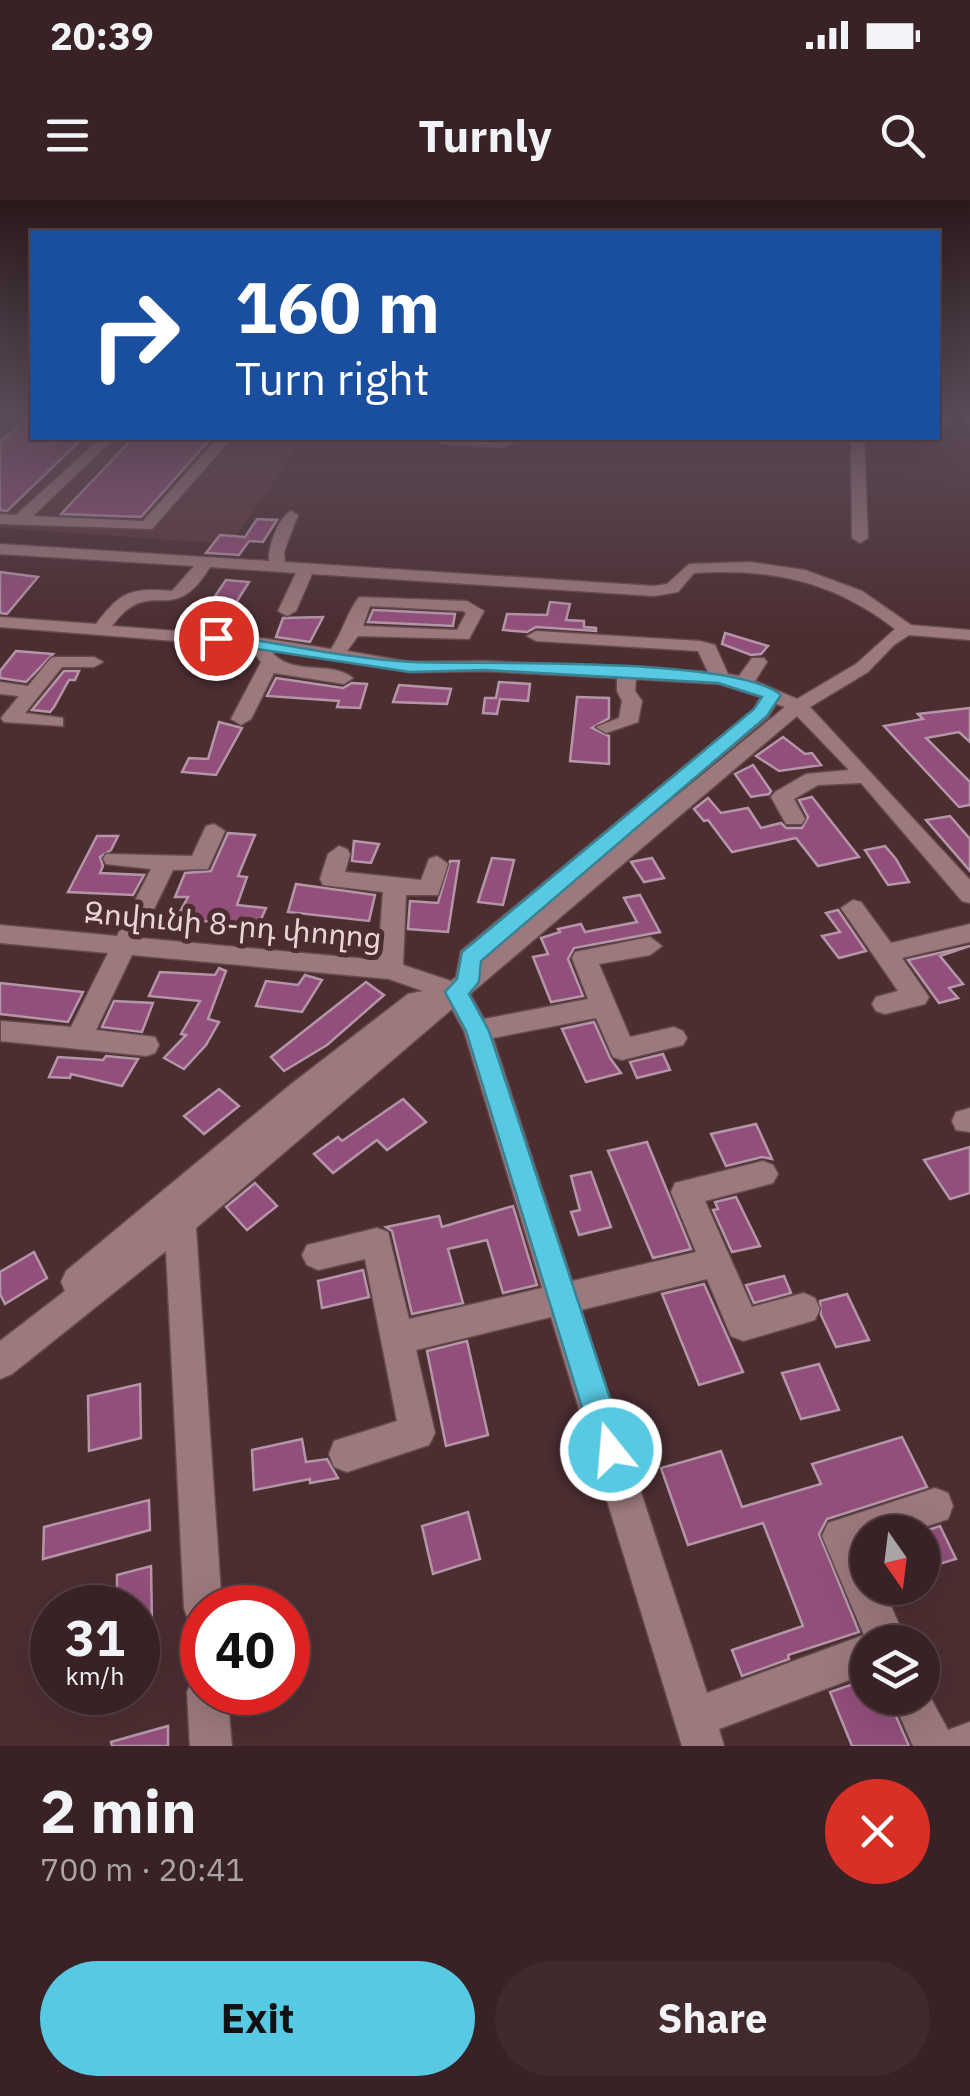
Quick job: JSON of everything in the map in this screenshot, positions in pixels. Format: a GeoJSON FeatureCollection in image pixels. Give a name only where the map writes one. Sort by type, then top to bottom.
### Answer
{"type":"FeatureCollection","features":[{"type":"Feature","properties":{"kind":"street"},"geometry":{"type":"LineString","coordinates":[[20,520],[58,484]]}},
{"type":"Feature","properties":{"kind":"street"},"geometry":{"type":"LineString","coordinates":[[0,519],[147,526],[184,484]]}},
{"type":"Feature","properties":{"kind":"street"},"geometry":{"type":"LineString","coordinates":[[858,484],[860,538]]}},
{"type":"Feature","properties":{"kind":"street"},"geometry":{"type":"LineString","coordinates":[[277,567],[276,552],[291,515]]}},
{"type":"Feature","properties":{"kind":"street"},"geometry":{"type":"LineString","coordinates":[[0,549],[654,591],[672,588],[689,569],[736,564],[779,567],[822,578],[864,598],[906,630],[970,635]]}},
{"type":"Feature","properties":{"kind":"street"},"geometry":{"type":"LineString","coordinates":[[102,629],[123,601],[136,596],[180,596],[188,591],[205,562]]}},
{"type":"Feature","properties":{"kind":"street"},"geometry":{"type":"LineString","coordinates":[[287,611],[306,568]]}},
{"type":"Feature","properties":{"kind":"street"},"geometry":{"type":"LineString","coordinates":[[336,654],[353,631],[357,611],[365,602],[467,606],[475,611],[464,634],[353,631]]}},
{"type":"Feature","properties":{"kind":"street"},"geometry":{"type":"LineString","coordinates":[[0,641],[8,622],[255,642],[410,667],[485,666],[720,678],[744,683],[798,706],[866,776],[970,896]]}},
{"type":"Feature","properties":{"kind":"street"},"geometry":{"type":"LineString","coordinates":[[0,1360],[19,1331],[175,1213],[417,1001],[457,992],[798,706],[862,668],[888,640],[906,630]]}},
{"type":"Feature","properties":{"kind":"street"},"geometry":{"type":"LineString","coordinates":[[536,636],[700,646],[709,649],[720,678]]}},
{"type":"Feature","properties":{"kind":"street"},"geometry":{"type":"LineString","coordinates":[[606,726],[628,722],[632,701],[621,673],[616,640]]}},
{"type":"Feature","properties":{"kind":"street"},"geometry":{"type":"LineString","coordinates":[[255,642],[281,670],[344,678]]}},
{"type":"Feature","properties":{"kind":"street"},"geometry":{"type":"LineString","coordinates":[[56,722],[11,718],[56,662],[94,662]]}},
{"type":"Feature","properties":{"kind":"street"},"geometry":{"type":"LineString","coordinates":[[240,719],[270,662]]}},
{"type":"Feature","properties":{"kind":"street"},"geometry":{"type":"LineString","coordinates":[[744,683],[758,662]]}},
{"type":"Feature","properties":{"kind":"street"},"geometry":{"type":"LineString","coordinates":[[0,688],[32,692]]}},
{"type":"Feature","properties":{"kind":"street"},"geometry":{"type":"LineString","coordinates":[[772,695],[760,712],[470,958],[457,992],[478,1031],[699,1732],[850,1661]]}},
{"type":"Feature","properties":{"kind":"street"},"geometry":{"type":"LineString","coordinates":[[794,819],[782,797],[813,780],[866,776]]}},
{"type":"Feature","properties":{"kind":"street"},"geometry":{"type":"LineString","coordinates":[[114,859],[200,864],[214,831]]}},
{"type":"Feature","properties":{"kind":"street"},"geometry":{"type":"LineString","coordinates":[[339,854],[330,879],[430,889],[436,864]]}},
{"type":"Feature","properties":{"kind":"street"},"geometry":{"type":"LineString","coordinates":[[78,1039],[166,862]]}},
{"type":"Feature","properties":{"kind":"street"},"geometry":{"type":"LineString","coordinates":[[390,970],[395,886]]}},
{"type":"Feature","properties":{"kind":"street"},"geometry":{"type":"LineString","coordinates":[[853,908],[916,997],[885,1004]]}},
{"type":"Feature","properties":{"kind":"street","name":"Զովունի 8-րդ փողոց"},"geometry":{"type":"LineString","coordinates":[[0,934],[390,970],[457,992]]}},
{"type":"Feature","properties":{"kind":"street"},"geometry":{"type":"LineString","coordinates":[[885,953],[970,934]]}},
{"type":"Feature","properties":{"kind":"street"},"geometry":{"type":"LineString","coordinates":[[650,946],[584,958],[622,1048],[674,1038]]}},
{"type":"Feature","properties":{"kind":"street"},"geometry":{"type":"LineString","coordinates":[[478,1031],[604,1006]]}},
{"type":"Feature","properties":{"kind":"street"},"geometry":{"type":"LineString","coordinates":[[1,1032],[146,1044]]}},
{"type":"Feature","properties":{"kind":"street"},"geometry":{"type":"LineString","coordinates":[[764,1174],[686,1192],[742,1325],[804,1309]]}},
{"type":"Feature","properties":{"kind":"street"},"geometry":{"type":"LineString","coordinates":[[175,1213],[200,1585]]}},
{"type":"Feature","properties":{"kind":"street"},"geometry":{"type":"LineString","coordinates":[[318,1255],[377,1242],[417,1432],[347,1454]]}},
{"type":"Feature","properties":{"kind":"street"},"geometry":{"type":"LineString","coordinates":[[397,1338],[716,1262]]}},
{"type":"Feature","properties":{"kind":"street"},"geometry":{"type":"LineString","coordinates":[[881,1625],[842,1536],[935,1506]]}},
{"type":"Feature","properties":{"kind":"street"},"geometry":{"type":"LineString","coordinates":[[209,1715],[210,1746]]}},
{"type":"Feature","properties":{"kind":"street"},"geometry":{"type":"LineString","coordinates":[[920,1715],[934,1746]]}},
{"type":"Feature","properties":{"kind":"street"},"geometry":{"type":"LineString","coordinates":[[960,1746],[970,1742]]}},
{"type":"Feature","properties":{"kind":"shaded area"},"geometry":{"type":"Polygon","coordinates":[[[0,484],[272,484],[231,544],[0,528],[0,484]]]}},
{"type":"Feature","properties":{"kind":"building"},"geometry":{"type":"Polygon","coordinates":[[[0,484],[35,484],[7,511],[0,510],[0,484]]]}},
{"type":"Feature","properties":{"kind":"building"},"geometry":{"type":"Polygon","coordinates":[[[89,484],[170,484],[141,517],[61,514],[89,484]]]}},
{"type":"Feature","properties":{"kind":"building"},"geometry":{"type":"Polygon","coordinates":[[[257,519],[277,520],[263,542],[249,541],[239,555],[206,553],[220,535],[245,537],[257,519]]]}},
{"type":"Feature","properties":{"kind":"building"},"geometry":{"type":"Polygon","coordinates":[[[0,572],[38,577],[7,614],[0,613],[0,572]]]}},
{"type":"Feature","properties":{"kind":"building"},"geometry":{"type":"Polygon","coordinates":[[[226,580],[249,582],[229,614],[204,612],[226,580]]]}},
{"type":"Feature","properties":{"kind":"building"},"geometry":{"type":"Polygon","coordinates":[[[550,602],[570,604],[566,620],[584,621],[584,627],[596,631],[536,627],[527,632],[503,630],[507,614],[547,615],[550,602]]]}},
{"type":"Feature","properties":{"kind":"building"},"geometry":{"type":"Polygon","coordinates":[[[373,610],[455,614],[453,626],[368,622],[373,610]]]}},
{"type":"Feature","properties":{"kind":"building"},"geometry":{"type":"Polygon","coordinates":[[[323,617],[310,642],[276,637],[283,618],[323,617]]]}},
{"type":"Feature","properties":{"kind":"building"},"geometry":{"type":"Polygon","coordinates":[[[725,633],[768,646],[761,654],[751,655],[722,644],[725,633]]]}},
{"type":"Feature","properties":{"kind":"building"},"geometry":{"type":"Polygon","coordinates":[[[16,651],[53,654],[26,682],[0,678],[0,671],[16,651]]]}},
{"type":"Feature","properties":{"kind":"building"},"geometry":{"type":"Polygon","coordinates":[[[64,671],[79,671],[50,712],[32,710],[64,671]]]}},
{"type":"Feature","properties":{"kind":"building"},"geometry":{"type":"Polygon","coordinates":[[[276,678],[343,688],[352,683],[367,684],[360,708],[337,707],[339,701],[267,696],[276,678]]]}},
{"type":"Feature","properties":{"kind":"building"},"geometry":{"type":"Polygon","coordinates":[[[499,682],[530,684],[528,701],[500,699],[497,714],[483,713],[485,698],[496,698],[499,682]]]}},
{"type":"Feature","properties":{"kind":"building"},"geometry":{"type":"Polygon","coordinates":[[[399,685],[451,689],[447,704],[393,702],[399,685]]]}},
{"type":"Feature","properties":{"kind":"building"},"geometry":{"type":"Polygon","coordinates":[[[577,697],[609,698],[609,718],[592,728],[609,736],[609,764],[570,761],[577,697]]]}},
{"type":"Feature","properties":{"kind":"building"},"geometry":{"type":"Polygon","coordinates":[[[970,708],[970,742],[959,732],[926,738],[970,782],[970,805],[959,807],[884,726],[923,719],[918,714],[970,708]]]}},
{"type":"Feature","properties":{"kind":"building"},"geometry":{"type":"Polygon","coordinates":[[[219,722],[242,728],[216,775],[182,772],[189,758],[208,759],[219,722]]]}},
{"type":"Feature","properties":{"kind":"building"},"geometry":{"type":"Polygon","coordinates":[[[783,737],[805,754],[812,753],[821,765],[779,771],[756,756],[783,737]]]}},
{"type":"Feature","properties":{"kind":"building"},"geometry":{"type":"Polygon","coordinates":[[[753,765],[771,791],[769,794],[751,797],[735,774],[753,765]]]}},
{"type":"Feature","properties":{"kind":"building"},"geometry":{"type":"Polygon","coordinates":[[[812,797],[859,857],[818,866],[796,838],[732,852],[708,820],[704,821],[694,809],[708,798],[721,813],[748,808],[761,828],[781,823],[786,828],[802,828],[808,817],[799,800],[812,797]]]}},
{"type":"Feature","properties":{"kind":"building"},"geometry":{"type":"Polygon","coordinates":[[[950,816],[970,839],[970,871],[926,820],[950,816]]]}},
{"type":"Feature","properties":{"kind":"building"},"geometry":{"type":"Polygon","coordinates":[[[228,833],[255,835],[238,876],[247,877],[237,905],[266,908],[258,926],[204,921],[198,932],[171,928],[188,897],[175,897],[185,873],[211,871],[228,833]]]}},
{"type":"Feature","properties":{"kind":"building"},"geometry":{"type":"Polygon","coordinates":[[[97,836],[118,836],[111,850],[100,857],[100,873],[144,875],[133,895],[68,892],[97,836]]]}},
{"type":"Feature","properties":{"kind":"building"},"geometry":{"type":"Polygon","coordinates":[[[354,841],[379,844],[371,863],[352,861],[354,841]]]}},
{"type":"Feature","properties":{"kind":"building"},"geometry":{"type":"Polygon","coordinates":[[[885,846],[909,882],[888,885],[865,850],[885,846]]]}},
{"type":"Feature","properties":{"kind":"building"},"geometry":{"type":"Polygon","coordinates":[[[492,858],[514,860],[503,905],[478,902],[492,858]]]}},
{"type":"Feature","properties":{"kind":"building"},"geometry":{"type":"Polygon","coordinates":[[[652,858],[664,878],[644,882],[631,862],[652,858]]]}},
{"type":"Feature","properties":{"kind":"building"},"geometry":{"type":"Polygon","coordinates":[[[450,861],[459,861],[448,932],[408,929],[410,901],[438,903],[450,861]]]}},
{"type":"Feature","properties":{"kind":"building"},"geometry":{"type":"Polygon","coordinates":[[[296,884],[375,895],[369,921],[288,912],[296,884]]]}},
{"type":"Feature","properties":{"kind":"building"},"geometry":{"type":"Polygon","coordinates":[[[640,895],[660,932],[574,948],[568,959],[583,996],[551,1002],[533,957],[548,954],[541,938],[581,924],[585,932],[637,922],[624,898],[640,895]]]}},
{"type":"Feature","properties":{"kind":"building"},"geometry":{"type":"Polygon","coordinates":[[[838,910],[866,951],[839,958],[822,936],[840,932],[826,913],[838,910]]]}},
{"type":"Feature","properties":{"kind":"building"},"geometry":{"type":"Polygon","coordinates":[[[970,946],[940,956],[963,984],[949,988],[958,998],[939,1003],[908,960],[970,946]]]}},
{"type":"Feature","properties":{"kind":"building"},"geometry":{"type":"Polygon","coordinates":[[[219,968],[226,971],[208,1019],[219,1022],[206,1045],[184,1069],[164,1058],[186,1035],[181,1034],[200,1001],[149,996],[160,972],[215,975],[219,968]]]}},
{"type":"Feature","properties":{"kind":"building"},"geometry":{"type":"Polygon","coordinates":[[[305,975],[322,980],[302,1012],[256,1006],[266,981],[298,985],[305,975]]]}},
{"type":"Feature","properties":{"kind":"building"},"geometry":{"type":"Polygon","coordinates":[[[366,982],[384,995],[327,1045],[284,1071],[271,1057],[366,982]]]}},
{"type":"Feature","properties":{"kind":"building"},"geometry":{"type":"Polygon","coordinates":[[[0,983],[83,992],[68,1022],[0,1014],[0,983]]]}},
{"type":"Feature","properties":{"kind":"building"},"geometry":{"type":"Polygon","coordinates":[[[114,1001],[153,1003],[142,1032],[102,1027],[114,1001]]]}},
{"type":"Feature","properties":{"kind":"building"},"geometry":{"type":"Polygon","coordinates":[[[594,1022],[621,1073],[586,1082],[562,1029],[594,1022]]]}},
{"type":"Feature","properties":{"kind":"building"},"geometry":{"type":"Polygon","coordinates":[[[663,1054],[670,1070],[637,1078],[630,1062],[663,1054]]]}},
{"type":"Feature","properties":{"kind":"building"},"geometry":{"type":"Polygon","coordinates":[[[106,1056],[138,1059],[122,1086],[71,1074],[70,1078],[49,1077],[58,1057],[103,1060],[106,1056]]]}},
{"type":"Feature","properties":{"kind":"building"},"geometry":{"type":"Polygon","coordinates":[[[219,1089],[239,1106],[204,1134],[184,1116],[219,1089]]]}},
{"type":"Feature","properties":{"kind":"building"},"geometry":{"type":"Polygon","coordinates":[[[403,1099],[426,1122],[387,1150],[377,1140],[333,1173],[314,1154],[338,1137],[342,1141],[403,1099]]]}},
{"type":"Feature","properties":{"kind":"building"},"geometry":{"type":"Polygon","coordinates":[[[756,1124],[772,1159],[762,1157],[726,1166],[711,1134],[756,1124]]]}},
{"type":"Feature","properties":{"kind":"building"},"geometry":{"type":"Polygon","coordinates":[[[647,1142],[691,1249],[653,1258],[608,1151],[647,1142]]]}},
{"type":"Feature","properties":{"kind":"building"},"geometry":{"type":"Polygon","coordinates":[[[970,1147],[970,1193],[950,1199],[924,1160],[970,1147]]]}},
{"type":"Feature","properties":{"kind":"building"},"geometry":{"type":"Polygon","coordinates":[[[591,1172],[611,1227],[579,1235],[571,1212],[580,1210],[571,1176],[591,1172]]]}},
{"type":"Feature","properties":{"kind":"building"},"geometry":{"type":"Polygon","coordinates":[[[255,1183],[277,1206],[247,1230],[226,1207],[255,1183]]]}},
{"type":"Feature","properties":{"kind":"building"},"geometry":{"type":"Polygon","coordinates":[[[736,1197],[760,1246],[732,1252],[713,1210],[718,1209],[715,1202],[736,1197]]]}},
{"type":"Feature","properties":{"kind":"building"},"geometry":{"type":"Polygon","coordinates":[[[513,1206],[537,1285],[503,1293],[487,1240],[448,1249],[463,1303],[412,1314],[392,1231],[386,1227],[439,1216],[442,1227],[513,1206]]]}},
{"type":"Feature","properties":{"kind":"building"},"geometry":{"type":"Polygon","coordinates":[[[34,1252],[47,1278],[5,1304],[0,1294],[0,1272],[34,1252]]]}},
{"type":"Feature","properties":{"kind":"building"},"geometry":{"type":"Polygon","coordinates":[[[363,1270],[369,1297],[322,1308],[318,1281],[363,1270]]]}},
{"type":"Feature","properties":{"kind":"building"},"geometry":{"type":"Polygon","coordinates":[[[784,1276],[791,1293],[754,1303],[746,1285],[784,1276]]]}},
{"type":"Feature","properties":{"kind":"building"},"geometry":{"type":"Polygon","coordinates":[[[704,1284],[743,1372],[699,1385],[662,1294],[704,1284]]]}},
{"type":"Feature","properties":{"kind":"building"},"geometry":{"type":"Polygon","coordinates":[[[847,1294],[869,1340],[836,1347],[821,1315],[820,1301],[847,1294]]]}},
{"type":"Feature","properties":{"kind":"building"},"geometry":{"type":"Polygon","coordinates":[[[467,1341],[488,1435],[446,1446],[427,1351],[467,1341]]]}},
{"type":"Feature","properties":{"kind":"building"},"geometry":{"type":"Polygon","coordinates":[[[819,1364],[839,1410],[801,1419],[782,1373],[819,1364]]]}},
{"type":"Feature","properties":{"kind":"building"},"geometry":{"type":"Polygon","coordinates":[[[140,1384],[141,1438],[89,1451],[88,1396],[140,1384]]]}},
{"type":"Feature","properties":{"kind":"building"},"geometry":{"type":"Polygon","coordinates":[[[902,1437],[927,1487],[827,1519],[819,1534],[856,1625],[850,1625],[850,1635],[788,1655],[789,1659],[742,1676],[732,1650],[803,1626],[763,1523],[688,1545],[661,1468],[721,1451],[742,1507],[821,1484],[812,1464],[902,1437]]]}},
{"type":"Feature","properties":{"kind":"building"},"geometry":{"type":"Polygon","coordinates":[[[302,1439],[306,1462],[327,1459],[338,1478],[254,1490],[252,1450],[302,1439]]]}},
{"type":"Feature","properties":{"kind":"building"},"geometry":{"type":"Polygon","coordinates":[[[149,1500],[150,1530],[43,1559],[44,1527],[149,1500]]]}},
{"type":"Feature","properties":{"kind":"building"},"geometry":{"type":"Polygon","coordinates":[[[468,1512],[480,1559],[433,1574],[422,1526],[468,1512]]]}},
{"type":"Feature","properties":{"kind":"building"},"geometry":{"type":"Polygon","coordinates":[[[940,1526],[956,1559],[940,1564],[940,1526]]]}},
{"type":"Feature","properties":{"kind":"building"},"geometry":{"type":"Polygon","coordinates":[[[151,1566],[151,1585],[117,1585],[117,1575],[151,1566]]]}},
{"type":"Feature","properties":{"kind":"building"},"geometry":{"type":"Polygon","coordinates":[[[850,1685],[850,1715],[895,1715],[909,1746],[852,1746],[830,1692],[850,1685]]]}},
{"type":"Feature","properties":{"kind":"building"},"geometry":{"type":"Polygon","coordinates":[[[168,1726],[168,1746],[112,1746],[111,1742],[168,1726]]]}},
{"type":"Feature","properties":{"kind":"route"},"geometry":{"type":"LineString","coordinates":[[216,638],[410,667],[485,666],[720,678],[772,695],[760,712],[470,958],[468,982],[456,992],[478,1031],[611,1450]]}}]}
